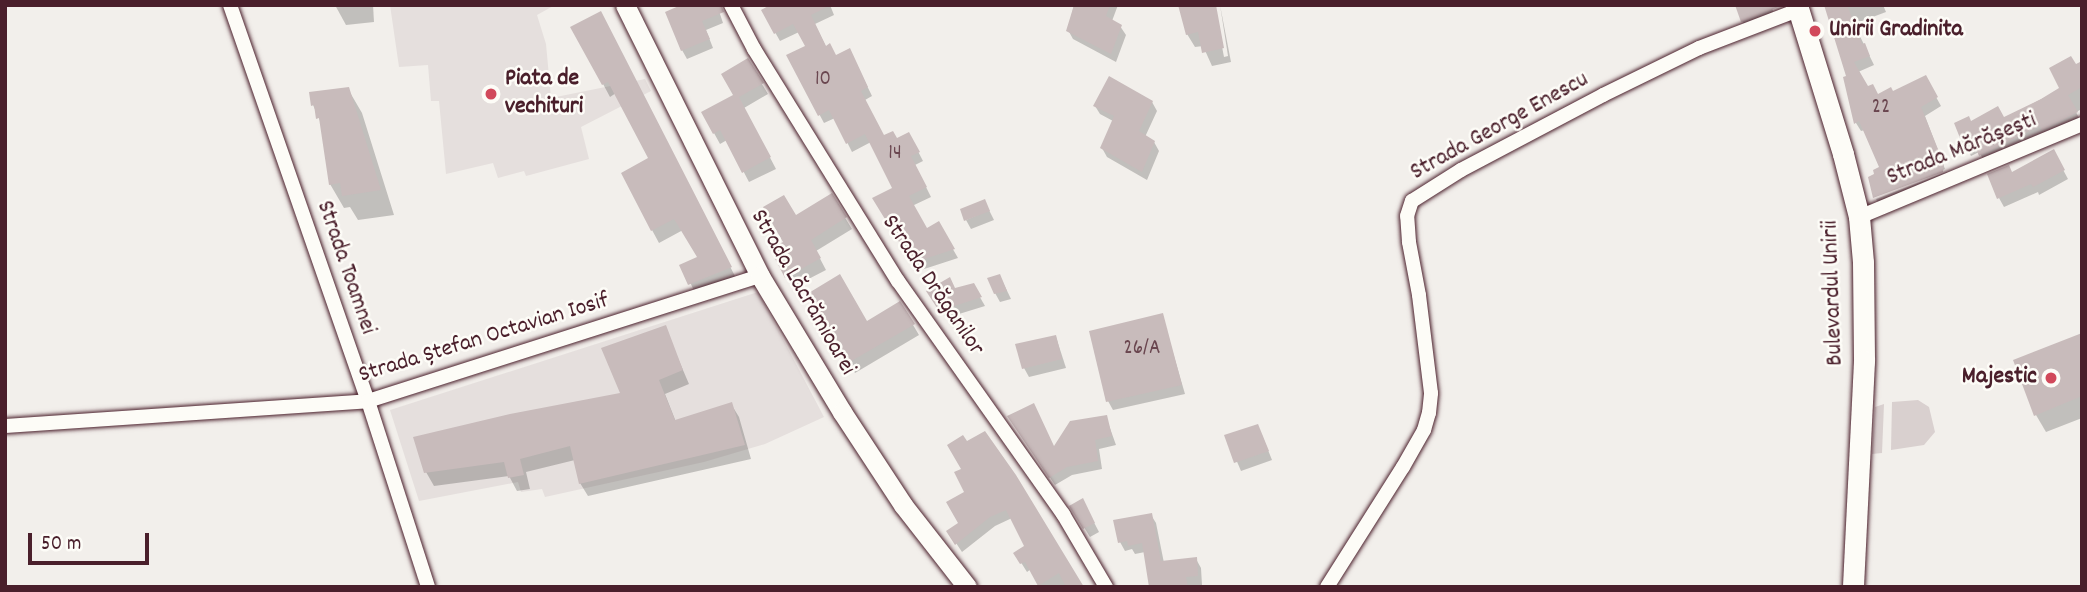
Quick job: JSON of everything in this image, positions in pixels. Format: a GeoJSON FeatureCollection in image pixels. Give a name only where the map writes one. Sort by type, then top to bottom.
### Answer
{"type":"FeatureCollection","features":[{"type":"Feature","properties":{"kind":"main road","name":"Strada Lăcrămioarei"},"geometry":{"type":"LineString","coordinates":[[625,5],[760,276],[903,505],[967,587]]}},
{"type":"Feature","properties":{"kind":"main road","name":"Bulevardul Unirii"},"geometry":{"type":"LineString","coordinates":[[1798,7],[1859,217],[1863,262],[1864,361],[1853,587]]}},
{"type":"Feature","properties":{"kind":"street","name":"Strada Toamnei"},"geometry":{"type":"LineString","coordinates":[[230,5],[368,401],[428,587]]}},
{"type":"Feature","properties":{"kind":"street","name":"Strada Drăganilor"},"geometry":{"type":"LineString","coordinates":[[731,5],[754,49],[898,281],[1063,514],[1106,587]]}},
{"type":"Feature","properties":{"kind":"street","name":"Strada George Enescu"},"geometry":{"type":"LineString","coordinates":[[1327,587],[1404,467],[1424,430],[1429,413],[1431,393],[1419,295],[1409,242],[1407,216],[1412,201],[1461,170],[1604,95],[1699,48],[1798,7]]}},
{"type":"Feature","properties":{"kind":"street","name":"Strada Mărășești"},"geometry":{"type":"LineString","coordinates":[[1859,217],[2082,124]]}},
{"type":"Feature","properties":{"kind":"street","name":"Strada Ștefan Octavian Iosif"},"geometry":{"type":"LineString","coordinates":[[5,426],[368,401],[760,276]]}},
{"type":"Feature","properties":{"kind":"shaded area","name":"Piata de vechituri"},"geometry":{"type":"Polygon","coordinates":[[[390,5],[555,5],[537,15],[546,44],[551,98],[645,79],[651,91],[581,127],[589,159],[526,176],[524,171],[498,178],[493,163],[446,174],[439,101],[431,101],[428,65],[399,67],[390,5]]]}},
{"type":"Feature","properties":{"kind":"shaded area"},"geometry":{"type":"Polygon","coordinates":[[[758,292],[824,417],[765,444],[704,462],[545,497],[542,489],[521,492],[518,482],[419,501],[390,410],[758,292]]]}},
{"type":"Feature","properties":{"kind":"shaded area"},"geometry":{"type":"Polygon","coordinates":[[[1918,400],[1929,407],[1935,432],[1924,445],[1891,450],[1892,402],[1918,400]]]}},
{"type":"Feature","properties":{"kind":"shaded area"},"geometry":{"type":"Polygon","coordinates":[[[1884,404],[1882,453],[1872,454],[1875,407],[1884,404]]]}},
{"type":"Feature","properties":{"kind":"building"},"geometry":{"type":"Polygon","coordinates":[[[681,5],[721,5],[724,12],[702,21],[710,39],[681,51],[665,12],[681,5]]]}},
{"type":"Feature","properties":{"kind":"building"},"geometry":{"type":"Polygon","coordinates":[[[770,5],[831,5],[811,15],[826,46],[830,43],[836,55],[850,48],[868,87],[861,91],[884,135],[893,131],[897,138],[909,132],[920,152],[911,156],[927,187],[909,196],[927,228],[939,221],[955,249],[912,263],[872,198],[892,188],[865,134],[846,144],[829,110],[818,116],[786,55],[805,46],[793,24],[774,34],[761,10],[770,5]]]}},
{"type":"Feature","properties":{"kind":"building"},"geometry":{"type":"Polygon","coordinates":[[[1074,5],[1110,5],[1106,16],[1122,25],[1111,54],[1066,31],[1074,5]]]}},
{"type":"Feature","properties":{"kind":"building"},"geometry":{"type":"Polygon","coordinates":[[[1178,5],[1216,5],[1224,48],[1202,53],[1198,32],[1186,35],[1178,5]]]}},
{"type":"Feature","properties":{"kind":"building"},"geometry":{"type":"Polygon","coordinates":[[[1735,5],[1783,5],[1741,22],[1735,5]]]}},
{"type":"Feature","properties":{"kind":"building"},"geometry":{"type":"Polygon","coordinates":[[[1824,5],[1847,5],[1862,44],[1865,43],[1870,56],[1854,62],[1868,86],[1873,84],[1878,94],[1891,87],[1893,91],[1926,75],[1938,97],[1921,107],[1944,164],[1943,172],[1873,198],[1868,177],[1879,167],[1859,121],[1854,124],[1843,77],[1846,76],[1824,5]]]}},
{"type":"Feature","properties":{"kind":"building"},"geometry":{"type":"Polygon","coordinates":[[[601,11],[732,267],[688,285],[679,265],[697,257],[674,219],[651,231],[621,173],[648,158],[608,82],[602,85],[570,27],[601,11]]]}},
{"type":"Feature","properties":{"kind":"building"},"geometry":{"type":"Polygon","coordinates":[[[2071,56],[2076,64],[2082,61],[2082,87],[2068,95],[2078,112],[2042,130],[2040,126],[1979,156],[1974,144],[1964,148],[1954,123],[1969,116],[1971,121],[1998,106],[2004,117],[2041,99],[2059,88],[2049,68],[2071,56]]]}},
{"type":"Feature","properties":{"kind":"building"},"geometry":{"type":"Polygon","coordinates":[[[748,58],[764,83],[739,97],[771,157],[742,173],[720,130],[713,134],[701,112],[733,95],[721,74],[748,58]]]}},
{"type":"Feature","properties":{"kind":"building"},"geometry":{"type":"Polygon","coordinates":[[[1109,76],[1153,101],[1139,131],[1155,141],[1142,172],[1100,148],[1114,116],[1093,106],[1109,76]]]}},
{"type":"Feature","properties":{"kind":"building"},"geometry":{"type":"Polygon","coordinates":[[[349,87],[381,190],[342,196],[340,183],[329,185],[319,118],[316,119],[314,105],[311,106],[309,92],[349,87]]]}},
{"type":"Feature","properties":{"kind":"building"},"geometry":{"type":"Polygon","coordinates":[[[2054,149],[2065,170],[2033,187],[2031,184],[1997,199],[1987,174],[2009,165],[2012,172],[2054,149]]]}},
{"type":"Feature","properties":{"kind":"building"},"geometry":{"type":"Polygon","coordinates":[[[832,193],[847,217],[811,240],[821,258],[785,278],[770,249],[783,242],[763,207],[784,195],[796,215],[832,193]]]}},
{"type":"Feature","properties":{"kind":"building"},"geometry":{"type":"Polygon","coordinates":[[[985,199],[990,211],[964,221],[960,209],[985,199]]]}},
{"type":"Feature","properties":{"kind":"building"},"geometry":{"type":"Polygon","coordinates":[[[840,274],[867,321],[900,301],[915,324],[848,363],[807,294],[840,274]]]}},
{"type":"Feature","properties":{"kind":"building"},"geometry":{"type":"Polygon","coordinates":[[[1000,274],[1007,291],[994,294],[987,278],[1000,274]]]}},
{"type":"Feature","properties":{"kind":"building"},"geometry":{"type":"Polygon","coordinates":[[[950,277],[955,288],[974,283],[982,297],[939,311],[926,291],[950,277]]]}},
{"type":"Feature","properties":{"kind":"building"},"geometry":{"type":"Polygon","coordinates":[[[1163,313],[1182,385],[1106,402],[1089,331],[1163,313]]]}},
{"type":"Feature","properties":{"kind":"building"},"geometry":{"type":"Polygon","coordinates":[[[666,325],[683,370],[659,380],[675,420],[732,402],[745,445],[579,484],[570,446],[520,459],[524,475],[508,478],[504,462],[424,473],[413,437],[510,414],[620,393],[601,348],[666,325]]]}},
{"type":"Feature","properties":{"kind":"building","name":"Majestic"},"geometry":{"type":"Polygon","coordinates":[[[2082,333],[2082,396],[2034,416],[2013,360],[2082,333]]]}},
{"type":"Feature","properties":{"kind":"building"},"geometry":{"type":"Polygon","coordinates":[[[1056,335],[1062,359],[1022,369],[1015,344],[1056,335]]]}},
{"type":"Feature","properties":{"kind":"building"},"geometry":{"type":"Polygon","coordinates":[[[1034,403],[1054,446],[1070,421],[1107,415],[1112,436],[1095,440],[1098,461],[1067,467],[1049,478],[1007,416],[1034,403]]]}},
{"type":"Feature","properties":{"kind":"building"},"geometry":{"type":"Polygon","coordinates":[[[1258,424],[1269,451],[1234,463],[1224,435],[1258,424]]]}},
{"type":"Feature","properties":{"kind":"building"},"geometry":{"type":"Polygon","coordinates":[[[985,431],[1016,475],[1084,587],[1066,587],[1059,573],[1038,586],[1025,562],[1020,564],[1013,553],[1024,546],[1006,510],[990,517],[955,545],[946,531],[958,523],[946,502],[964,492],[954,472],[961,469],[947,445],[963,435],[967,441],[985,431]]]}},
{"type":"Feature","properties":{"kind":"building"},"geometry":{"type":"Polygon","coordinates":[[[1083,498],[1095,523],[1083,529],[1069,506],[1083,498]]]}},
{"type":"Feature","properties":{"kind":"building"},"geometry":{"type":"Polygon","coordinates":[[[1152,513],[1161,561],[1197,557],[1198,576],[1186,577],[1188,587],[1149,587],[1142,543],[1128,546],[1127,541],[1118,543],[1113,520],[1152,513]]]}},
{"type":"Feature","properties":{"kind":"place","name":"Unirii Gradinita"},"geometry":{"type":"Point","coordinates":[1815,31]}},
{"type":"Feature","properties":{"kind":"place","name":"Piata de vechituri"},"geometry":{"type":"Point","coordinates":[491,94]}},
{"type":"Feature","properties":{"kind":"place","name":"Majestic"},"geometry":{"type":"Point","coordinates":[2051,378]}}]}
